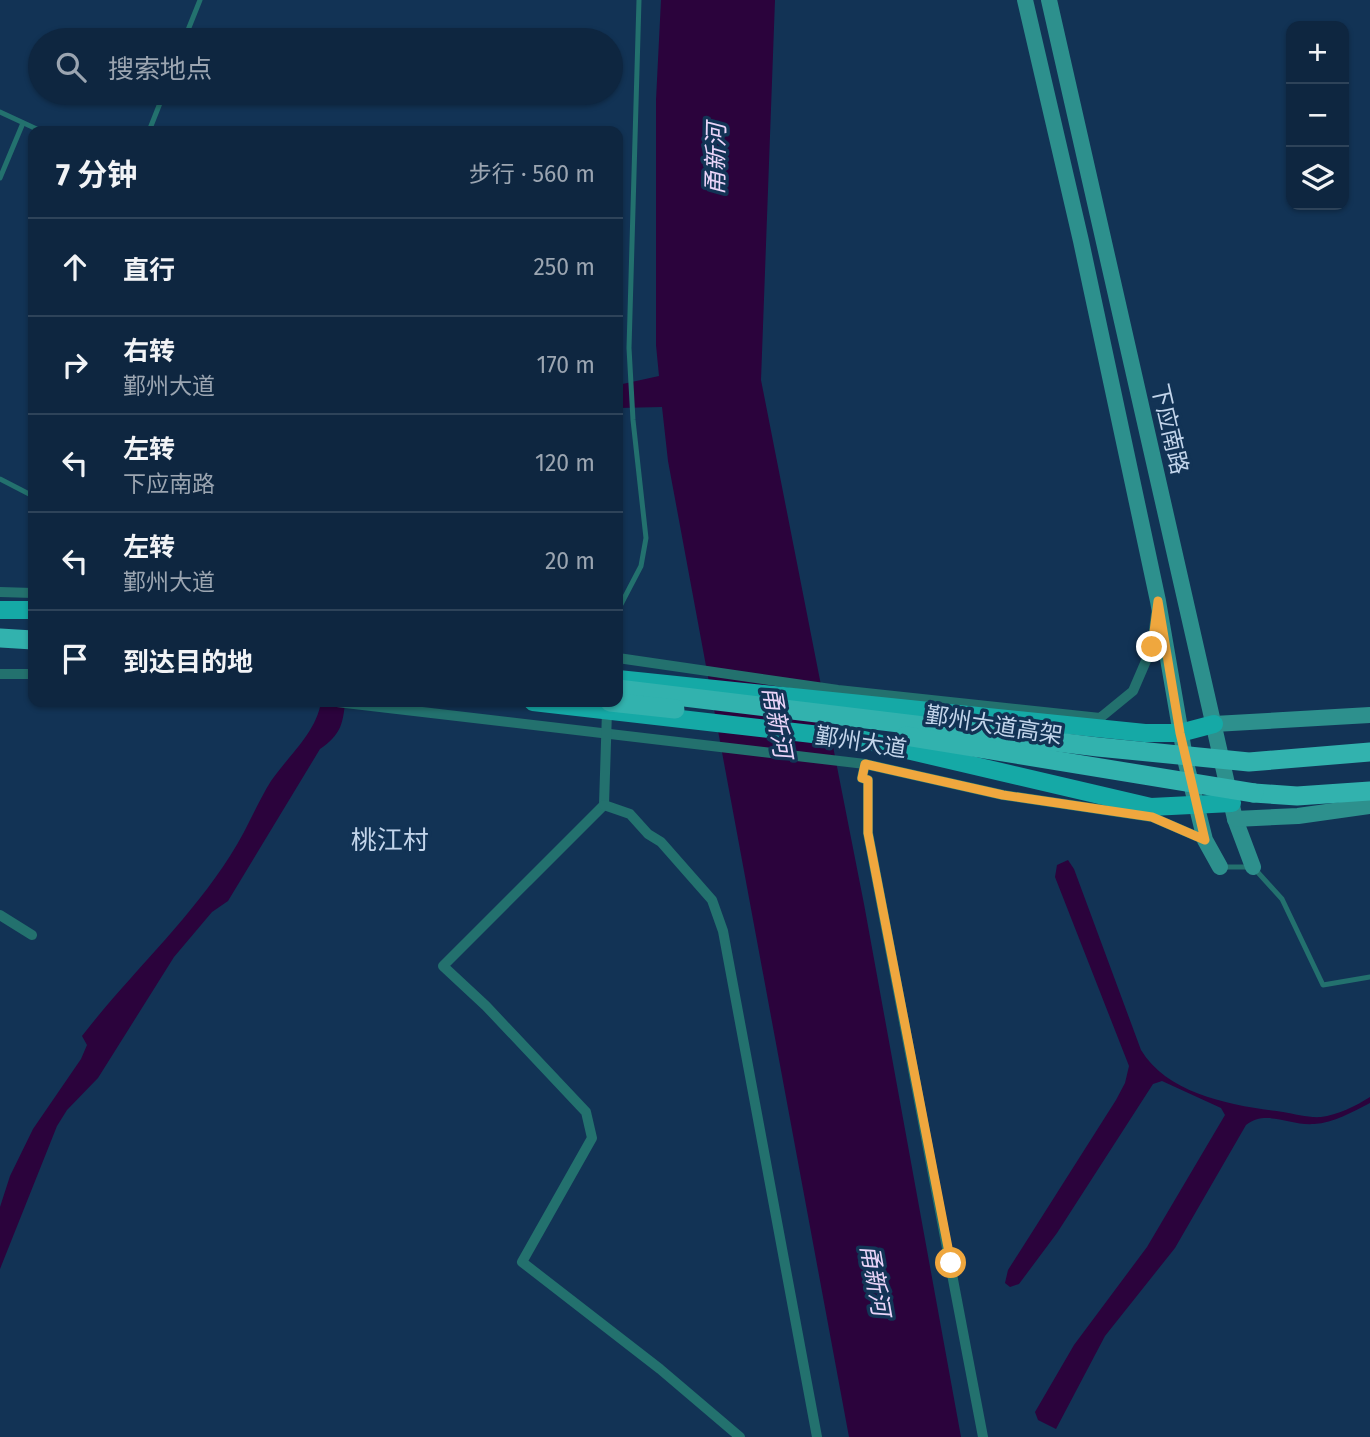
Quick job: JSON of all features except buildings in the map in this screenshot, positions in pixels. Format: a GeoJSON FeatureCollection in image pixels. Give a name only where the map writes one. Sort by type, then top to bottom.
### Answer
{"type":"FeatureCollection","features":[{"type":"Feature","properties":{"kind":"highway"},"geometry":{"type":"LineString","coordinates":[[0,628],[28,629]]}},
{"type":"Feature","properties":{"kind":"highway"},"geometry":{"type":"LineString","coordinates":[[0,638],[28,640]]}},
{"type":"Feature","properties":{"kind":"highway","name":"鄞州大道高架"},"geometry":{"type":"LineString","coordinates":[[623,690],[1098,747],[1248,762],[1370,752]]}},
{"type":"Feature","properties":{"kind":"highway","name":"鄞州大道高架"},"geometry":{"type":"LineString","coordinates":[[619,707],[865,729],[1254,793],[1297,796],[1370,791]]}},
{"type":"Feature","properties":{"kind":"main road","name":"下应南路"},"geometry":{"type":"LineString","coordinates":[[1025,0],[1082,241],[1158,601],[1180,733],[1205,840],[1220,867]]}},
{"type":"Feature","properties":{"kind":"main road","name":"下应南路"},"geometry":{"type":"LineString","coordinates":[[1049,0],[1233,811],[1253,867]]}},
{"type":"Feature","properties":{"kind":"main road"},"geometry":{"type":"LineString","coordinates":[[0,610],[28,610]]}},
{"type":"Feature","properties":{"kind":"main road"},"geometry":{"type":"LineString","coordinates":[[0,645],[28,646]]}},
{"type":"Feature","properties":{"kind":"main road","name":"鄞州大道"},"geometry":{"type":"LineString","coordinates":[[623,680],[842,697],[1180,733],[1214,724]]}},
{"type":"Feature","properties":{"kind":"main road","name":"鄞州大道"},"geometry":{"type":"LineString","coordinates":[[613,707],[667,719],[864,740],[1151,807],[1196,804],[1233,811]]}},
{"type":"Feature","properties":{"kind":"main road"},"geometry":{"type":"LineString","coordinates":[[1214,724],[1370,715]]}},
{"type":"Feature","properties":{"kind":"main road"},"geometry":{"type":"LineString","coordinates":[[1233,811],[1370,806]]}},
{"type":"Feature","properties":{"kind":"street"},"geometry":{"type":"LineString","coordinates":[[0,592],[28,593]]}},
{"type":"Feature","properties":{"kind":"street","name":"鄞州大道"},"geometry":{"type":"LineString","coordinates":[[623,658],[670,663],[842,697],[1101,718],[1133,691],[1152,647],[1158,601]]}},
{"type":"Feature","properties":{"kind":"street"},"geometry":{"type":"LineString","coordinates":[[0,674],[28,674]]}},
{"type":"Feature","properties":{"kind":"street","name":"鄞州大道"},"geometry":{"type":"LineString","coordinates":[[379,707],[865,764],[1003,795],[1152,817],[1205,840]]}},
{"type":"Feature","properties":{"kind":"street"},"geometry":{"type":"LineString","coordinates":[[608,707],[604,805],[443,966],[486,1006],[586,1112],[592,1138],[522,1262],[660,1369],[740,1437]]}},
{"type":"Feature","properties":{"kind":"street"},"geometry":{"type":"LineString","coordinates":[[865,764],[862,778],[868,780],[868,833],[983,1437]]}},
{"type":"Feature","properties":{"kind":"street"},"geometry":{"type":"LineString","coordinates":[[604,805],[630,814],[648,834],[661,842],[712,900],[723,931],[817,1437]]}},
{"type":"Feature","properties":{"kind":"street"},"geometry":{"type":"LineString","coordinates":[[0,915],[32,935]]}},
{"type":"Feature","properties":{"kind":"lane"},"geometry":{"type":"LineString","coordinates":[[189,28],[200,0]]}},
{"type":"Feature","properties":{"kind":"lane"},"geometry":{"type":"LineString","coordinates":[[623,600],[641,566],[646,538],[633,420],[629,348],[639,0]]}},
{"type":"Feature","properties":{"kind":"lane"},"geometry":{"type":"LineString","coordinates":[[151,126],[159,105]]}},
{"type":"Feature","properties":{"kind":"lane"},"geometry":{"type":"LineString","coordinates":[[0,112],[31,126]]}},
{"type":"Feature","properties":{"kind":"lane"},"geometry":{"type":"LineString","coordinates":[[0,178],[23,122]]}},
{"type":"Feature","properties":{"kind":"lane"},"geometry":{"type":"LineString","coordinates":[[0,479],[28,493]]}},
{"type":"Feature","properties":{"kind":"lane"},"geometry":{"type":"LineString","coordinates":[[1220,867],[1253,867],[1282,899],[1323,985],[1370,977]]}},
{"type":"Feature","properties":{"kind":"water","name":"甬新河"},"geometry":{"type":"Polygon","coordinates":[[[661,0],[775,0],[761,380],[864,904],[961,1437],[849,1437],[668,461],[662,407],[623,408],[623,384],[659,376],[656,345],[656,100],[661,0]]]}},
{"type":"Feature","properties":{"kind":"water"},"geometry":{"type":"Polygon","coordinates":[[[320,707],[344,707],[339,729],[320,749],[228,901],[212,912],[174,957],[98,1078],[67,1110],[57,1126],[0,1269],[0,1207],[10,1176],[33,1129],[81,1059],[87,1045],[82,1036],[214,880],[236,847],[271,781],[308,734],[320,707]]]}},
{"type":"Feature","properties":{"kind":"water"},"geometry":{"type":"Polygon","coordinates":[[[1068,860],[1074,869],[1141,1050],[1168,1078],[1185,1088],[1224,1102],[1307,1116],[1333,1114],[1370,1097],[1370,1103],[1329,1122],[1305,1124],[1262,1118],[1246,1125],[1175,1248],[1105,1336],[1056,1429],[1038,1420],[1035,1412],[1074,1345],[1147,1247],[1225,1115],[1221,1108],[1162,1081],[1153,1084],[1057,1233],[1019,1284],[1010,1287],[1005,1283],[1008,1270],[1116,1100],[1125,1083],[1129,1066],[1055,877],[1057,865],[1068,860]]]}},
{"type":"Feature","properties":{"kind":"district","name":"桃江村"},"geometry":{"type":"Point","coordinates":[390,840]}},
{"type":"Feature","properties":{"kind":"route"},"geometry":{"type":"LineString","coordinates":[[951,1263],[868,833],[868,780],[862,778],[865,764],[1003,795],[1152,817],[1205,840],[1180,733],[1158,601],[1152,647]]}}]}
